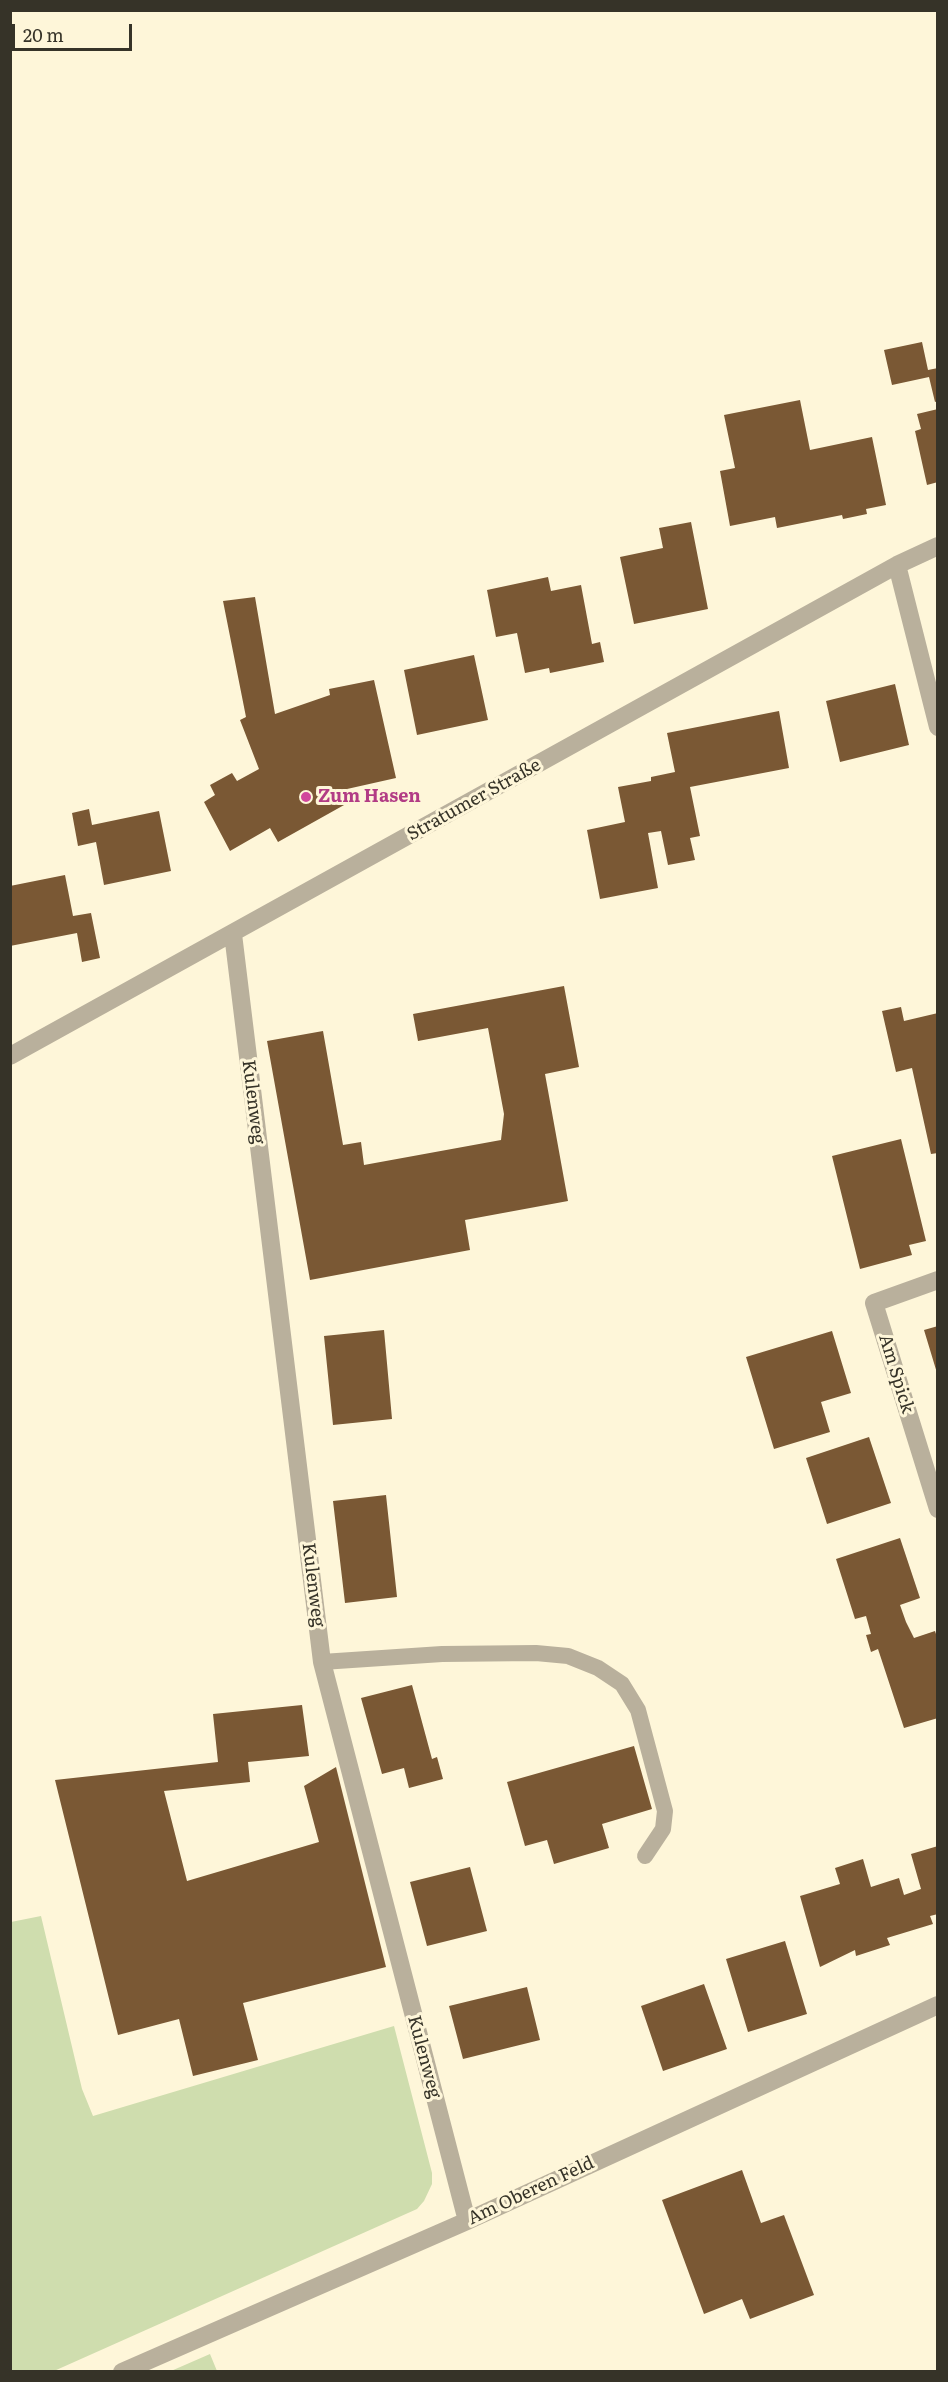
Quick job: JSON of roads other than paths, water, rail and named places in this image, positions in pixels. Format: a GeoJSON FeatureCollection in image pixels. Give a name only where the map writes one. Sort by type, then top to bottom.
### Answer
{"type":"FeatureCollection","features":[{"type":"Feature","properties":{"kind":"street","name":"Stratumer Straße"},"geometry":{"type":"LineString","coordinates":[[10,1056],[897,565],[938,546]]}},
{"type":"Feature","properties":{"kind":"street"},"geometry":{"type":"LineString","coordinates":[[897,565],[938,727]]}},
{"type":"Feature","properties":{"kind":"street","name":"Kulenweg"},"geometry":{"type":"LineString","coordinates":[[232,934],[322,1662],[467,2221]]}},
{"type":"Feature","properties":{"kind":"street","name":"Am Spick"},"geometry":{"type":"LineString","coordinates":[[938,1280],[874,1303],[938,1509]]}},
{"type":"Feature","properties":{"kind":"street","name":"Am Oberen Feld"},"geometry":{"type":"LineString","coordinates":[[122,2372],[467,2221],[938,2005]]}},
{"type":"Feature","properties":{"kind":"lane"},"geometry":{"type":"LineString","coordinates":[[322,1662],[442,1654],[536,1653],[568,1656],[598,1668],[622,1684],[638,1710],[665,1811],[663,1829],[645,1856]]}},
{"type":"Feature","properties":{"kind":"place","name":"Zum Hasen"},"geometry":{"type":"Point","coordinates":[306,797]}}]}
